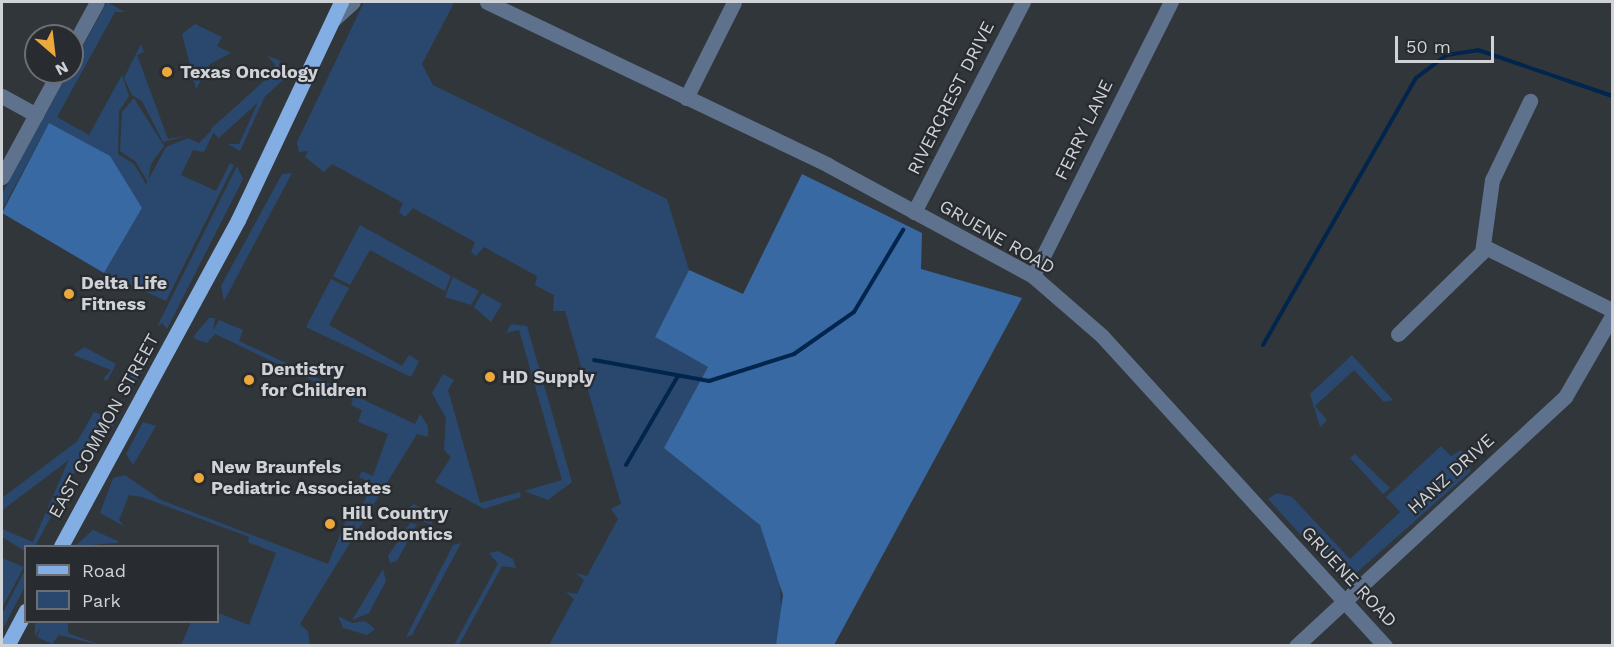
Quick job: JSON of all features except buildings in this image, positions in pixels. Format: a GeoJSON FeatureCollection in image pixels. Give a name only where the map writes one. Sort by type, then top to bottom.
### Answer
{"type":"FeatureCollection","features":[{"type":"Feature","properties":{"kind":"main road","name":"EAST COMMON STREET"},"geometry":{"type":"LineString","coordinates":[[62,545],[238,220],[341,2]]}},
{"type":"Feature","properties":{"kind":"main road"},"geometry":{"type":"LineString","coordinates":[[7,645],[24,615]]}},
{"type":"Feature","properties":{"kind":"street"},"geometry":{"type":"LineString","coordinates":[[84,26],[97,2]]}},
{"type":"Feature","properties":{"kind":"street"},"geometry":{"type":"LineString","coordinates":[[334,2],[334,19]]}},
{"type":"Feature","properties":{"kind":"street"},"geometry":{"type":"LineString","coordinates":[[334,19],[353,2]]}},
{"type":"Feature","properties":{"kind":"street","name":"GRUENE ROAD"},"geometry":{"type":"LineString","coordinates":[[488,2],[914,212],[1033,276],[1102,336],[1386,645]]}},
{"type":"Feature","properties":{"kind":"street"},"geometry":{"type":"LineString","coordinates":[[686,98],[734,2]]}},
{"type":"Feature","properties":{"kind":"street","name":"RIVERCREST DRIVE"},"geometry":{"type":"LineString","coordinates":[[914,212],[1023,2]]}},
{"type":"Feature","properties":{"kind":"street","name":"FERRY LANE"},"geometry":{"type":"LineString","coordinates":[[1033,276],[1171,2]]}},
{"type":"Feature","properties":{"kind":"street"},"geometry":{"type":"LineString","coordinates":[[2,177],[52,84]]}},
{"type":"Feature","properties":{"kind":"street"},"geometry":{"type":"LineString","coordinates":[[2,96],[36,114]]}},
{"type":"Feature","properties":{"kind":"street"},"geometry":{"type":"LineString","coordinates":[[1398,334],[1485,247],[1492,180],[1530,100]]}},
{"type":"Feature","properties":{"kind":"street"},"geometry":{"type":"LineString","coordinates":[[1485,247],[1612,310]]}},
{"type":"Feature","properties":{"kind":"street","name":"HANZ DRIVE"},"geometry":{"type":"LineString","coordinates":[[1296,645],[1564,397],[1612,316]]}},
{"type":"Feature","properties":{"kind":"green space"},"geometry":{"type":"Polygon","coordinates":[[[107,2],[125,12],[115,12],[84,68],[84,44],[107,2]]]}},
{"type":"Feature","properties":{"kind":"green space"},"geometry":{"type":"Polygon","coordinates":[[[364,2],[454,3],[422,64],[433,85],[667,199],[689,270],[655,337],[708,367],[741,505],[760,525],[779,569],[782,622],[776,645],[549,645],[574,599],[566,592],[577,594],[584,580],[576,573],[587,576],[618,519],[611,509],[621,504],[565,311],[553,311],[554,295],[535,285],[537,276],[484,247],[476,256],[471,252],[475,242],[413,208],[405,217],[399,212],[403,203],[332,164],[324,172],[305,157],[308,151],[299,152],[297,142],[364,2]]]}},
{"type":"Feature","properties":{"kind":"green space"},"geometry":{"type":"Polygon","coordinates":[[[195,24],[222,37],[217,46],[231,53],[210,64],[196,89],[182,34],[195,24]]]}},
{"type":"Feature","properties":{"kind":"green space"},"geometry":{"type":"Polygon","coordinates":[[[141,44],[144,52],[137,55],[168,139],[190,135],[163,142],[142,101],[132,95],[124,78],[141,44]]]}},
{"type":"Feature","properties":{"kind":"green space"},"geometry":{"type":"Polygon","coordinates":[[[268,56],[281,61],[240,151],[228,144],[239,144],[275,65],[268,56]]]}},
{"type":"Feature","properties":{"kind":"green space"},"geometry":{"type":"Polygon","coordinates":[[[284,63],[292,72],[218,138],[210,129],[284,63]]]}},
{"type":"Feature","properties":{"kind":"green space"},"geometry":{"type":"Polygon","coordinates":[[[122,75],[129,96],[119,111],[118,154],[134,164],[146,184],[166,147],[188,138],[199,143],[217,125],[204,152],[193,150],[181,175],[216,191],[230,163],[234,165],[166,301],[104,273],[142,208],[49,123],[2,210],[2,194],[62,84],[75,84],[57,117],[89,135],[122,75]]]}},
{"type":"Feature","properties":{"kind":"green space"},"geometry":{"type":"Polygon","coordinates":[[[134,98],[164,146],[151,164],[148,182],[135,161],[120,151],[122,112],[134,98]]]}},
{"type":"Feature","properties":{"kind":"green space"},"geometry":{"type":"Polygon","coordinates":[[[237,166],[243,179],[167,329],[162,323],[157,327],[237,166]]]}},
{"type":"Feature","properties":{"kind":"green space"},"geometry":{"type":"Polygon","coordinates":[[[292,173],[224,301],[221,286],[282,174],[292,173]]]}},
{"type":"Feature","properties":{"kind":"green space"},"geometry":{"type":"Polygon","coordinates":[[[360,225],[451,276],[445,291],[370,250],[350,285],[333,276],[360,225]]]}},
{"type":"Feature","properties":{"kind":"green space"},"geometry":{"type":"Polygon","coordinates":[[[453,277],[479,291],[471,305],[445,297],[453,277]]]}},
{"type":"Feature","properties":{"kind":"green space"},"geometry":{"type":"Polygon","coordinates":[[[331,279],[349,288],[329,325],[402,366],[409,355],[419,361],[411,377],[306,327],[331,279]]]}},
{"type":"Feature","properties":{"kind":"green space"},"geometry":{"type":"Polygon","coordinates":[[[482,293],[502,304],[491,322],[474,307],[482,293]]]}},
{"type":"Feature","properties":{"kind":"green space"},"geometry":{"type":"Polygon","coordinates":[[[209,318],[215,318],[213,331],[219,320],[243,330],[239,341],[415,424],[420,414],[428,426],[428,437],[417,434],[300,624],[308,631],[310,645],[181,645],[191,623],[219,623],[219,613],[249,625],[276,553],[248,542],[249,537],[142,497],[129,495],[119,520],[124,526],[100,513],[113,478],[125,475],[161,500],[328,564],[349,513],[357,515],[373,484],[359,477],[362,471],[373,476],[388,434],[358,422],[362,410],[351,405],[353,400],[215,334],[207,343],[193,337],[209,318]]]}},
{"type":"Feature","properties":{"kind":"green space"},"geometry":{"type":"Polygon","coordinates":[[[511,324],[527,326],[572,482],[548,500],[524,491],[562,480],[519,330],[506,333],[511,324]]]}},
{"type":"Feature","properties":{"kind":"green space"},"geometry":{"type":"Polygon","coordinates":[[[84,347],[116,364],[107,381],[103,379],[111,370],[73,355],[84,347]]]}},
{"type":"Feature","properties":{"kind":"green space"},"geometry":{"type":"Polygon","coordinates":[[[145,349],[145,355],[152,356],[127,395],[122,392],[145,349]]]}},
{"type":"Feature","properties":{"kind":"green space"},"geometry":{"type":"Polygon","coordinates":[[[1352,355],[1393,400],[1384,402],[1354,370],[1315,406],[1327,420],[1320,427],[1310,394],[1352,355]]]}},
{"type":"Feature","properties":{"kind":"green space"},"geometry":{"type":"Polygon","coordinates":[[[443,374],[454,380],[448,390],[480,503],[520,492],[521,497],[484,509],[435,482],[451,457],[444,450],[446,418],[432,393],[443,374]]]}},
{"type":"Feature","properties":{"kind":"green space"},"geometry":{"type":"Polygon","coordinates":[[[94,412],[105,416],[86,453],[74,447],[94,412]]]}},
{"type":"Feature","properties":{"kind":"green space"},"geometry":{"type":"Polygon","coordinates":[[[108,418],[114,426],[2,510],[2,498],[108,418]]]}},
{"type":"Feature","properties":{"kind":"green space"},"geometry":{"type":"Polygon","coordinates":[[[143,422],[156,426],[133,465],[126,454],[143,422]]]}},
{"type":"Feature","properties":{"kind":"green space"},"geometry":{"type":"Polygon","coordinates":[[[1441,446],[1451,456],[1461,450],[1471,462],[1470,472],[1354,575],[1333,570],[1268,499],[1277,493],[1292,497],[1350,559],[1400,512],[1386,497],[1441,446]]]}},
{"type":"Feature","properties":{"kind":"green space"},"geometry":{"type":"Polygon","coordinates":[[[73,450],[84,456],[36,545],[24,545],[24,550],[2,537],[2,529],[33,542],[73,450]]]}},
{"type":"Feature","properties":{"kind":"green space"},"geometry":{"type":"Polygon","coordinates":[[[1355,454],[1390,488],[1383,494],[1350,458],[1355,454]]]}},
{"type":"Feature","properties":{"kind":"green space"},"geometry":{"type":"Polygon","coordinates":[[[414,504],[431,515],[432,525],[401,513],[414,504]]]}},
{"type":"Feature","properties":{"kind":"green space"},"geometry":{"type":"Polygon","coordinates":[[[410,523],[417,524],[397,561],[390,563],[388,556],[410,523]]]}},
{"type":"Feature","properties":{"kind":"green space"},"geometry":{"type":"Polygon","coordinates":[[[93,530],[118,541],[118,543],[76,545],[93,530]]]}},
{"type":"Feature","properties":{"kind":"green space"},"geometry":{"type":"Polygon","coordinates":[[[461,543],[412,635],[406,637],[453,545],[461,543]]]}},
{"type":"Feature","properties":{"kind":"green space"},"geometry":{"type":"Polygon","coordinates":[[[498,551],[513,559],[516,568],[502,566],[459,645],[454,645],[498,564],[489,553],[498,551]]]}},
{"type":"Feature","properties":{"kind":"green space"},"geometry":{"type":"Polygon","coordinates":[[[2,558],[24,567],[2,608],[2,558]]]}},
{"type":"Feature","properties":{"kind":"green space"},"geometry":{"type":"Polygon","coordinates":[[[383,569],[386,581],[369,613],[352,620],[383,569]]]}},
{"type":"Feature","properties":{"kind":"green space"},"geometry":{"type":"Polygon","coordinates":[[[24,572],[24,588],[2,631],[2,614],[24,572]]]}},
{"type":"Feature","properties":{"kind":"green space"},"geometry":{"type":"Polygon","coordinates":[[[338,616],[352,623],[365,621],[375,629],[367,635],[343,628],[338,616]]]}},
{"type":"Feature","properties":{"kind":"green space"},"geometry":{"type":"Polygon","coordinates":[[[35,623],[68,623],[68,633],[100,645],[59,635],[52,644],[37,637],[41,627],[35,636],[35,623]]]}},
{"type":"Feature","properties":{"kind":"shaded area"},"geometry":{"type":"Polygon","coordinates":[[[49,123],[110,156],[142,208],[104,273],[2,213],[49,123]]]}},
{"type":"Feature","properties":{"kind":"shaded area"},"geometry":{"type":"Polygon","coordinates":[[[802,174],[922,233],[921,269],[1022,298],[834,645],[776,645],[783,595],[760,525],[664,448],[708,367],[655,337],[689,270],[743,294],[802,174]]]}},
{"type":"Feature","properties":{"kind":"waterway"},"geometry":{"type":"LineString","coordinates":[[1263,345],[1416,78],[1447,55],[1478,50],[1612,96]]}},
{"type":"Feature","properties":{"kind":"waterway"},"geometry":{"type":"LineString","coordinates":[[594,360],[709,381],[794,354],[854,312],[903,230]]}},
{"type":"Feature","properties":{"kind":"waterway"},"geometry":{"type":"LineString","coordinates":[[626,465],[678,376]]}},
{"type":"Feature","properties":{"kind":"place","name":"Texas Oncology"},"geometry":{"type":"Point","coordinates":[167,72]}},
{"type":"Feature","properties":{"kind":"place","name":"Delta Life Fitness"},"geometry":{"type":"Point","coordinates":[69,294]}},
{"type":"Feature","properties":{"kind":"place","name":"HD Supply"},"geometry":{"type":"Point","coordinates":[490,377]}},
{"type":"Feature","properties":{"kind":"place","name":"Dentistry for Children"},"geometry":{"type":"Point","coordinates":[249,380]}},
{"type":"Feature","properties":{"kind":"place","name":"New Braunfels Pediatric Associates"},"geometry":{"type":"Point","coordinates":[199,478]}},
{"type":"Feature","properties":{"kind":"place","name":"Hill Country Endodontics"},"geometry":{"type":"Point","coordinates":[330,524]}}]}
